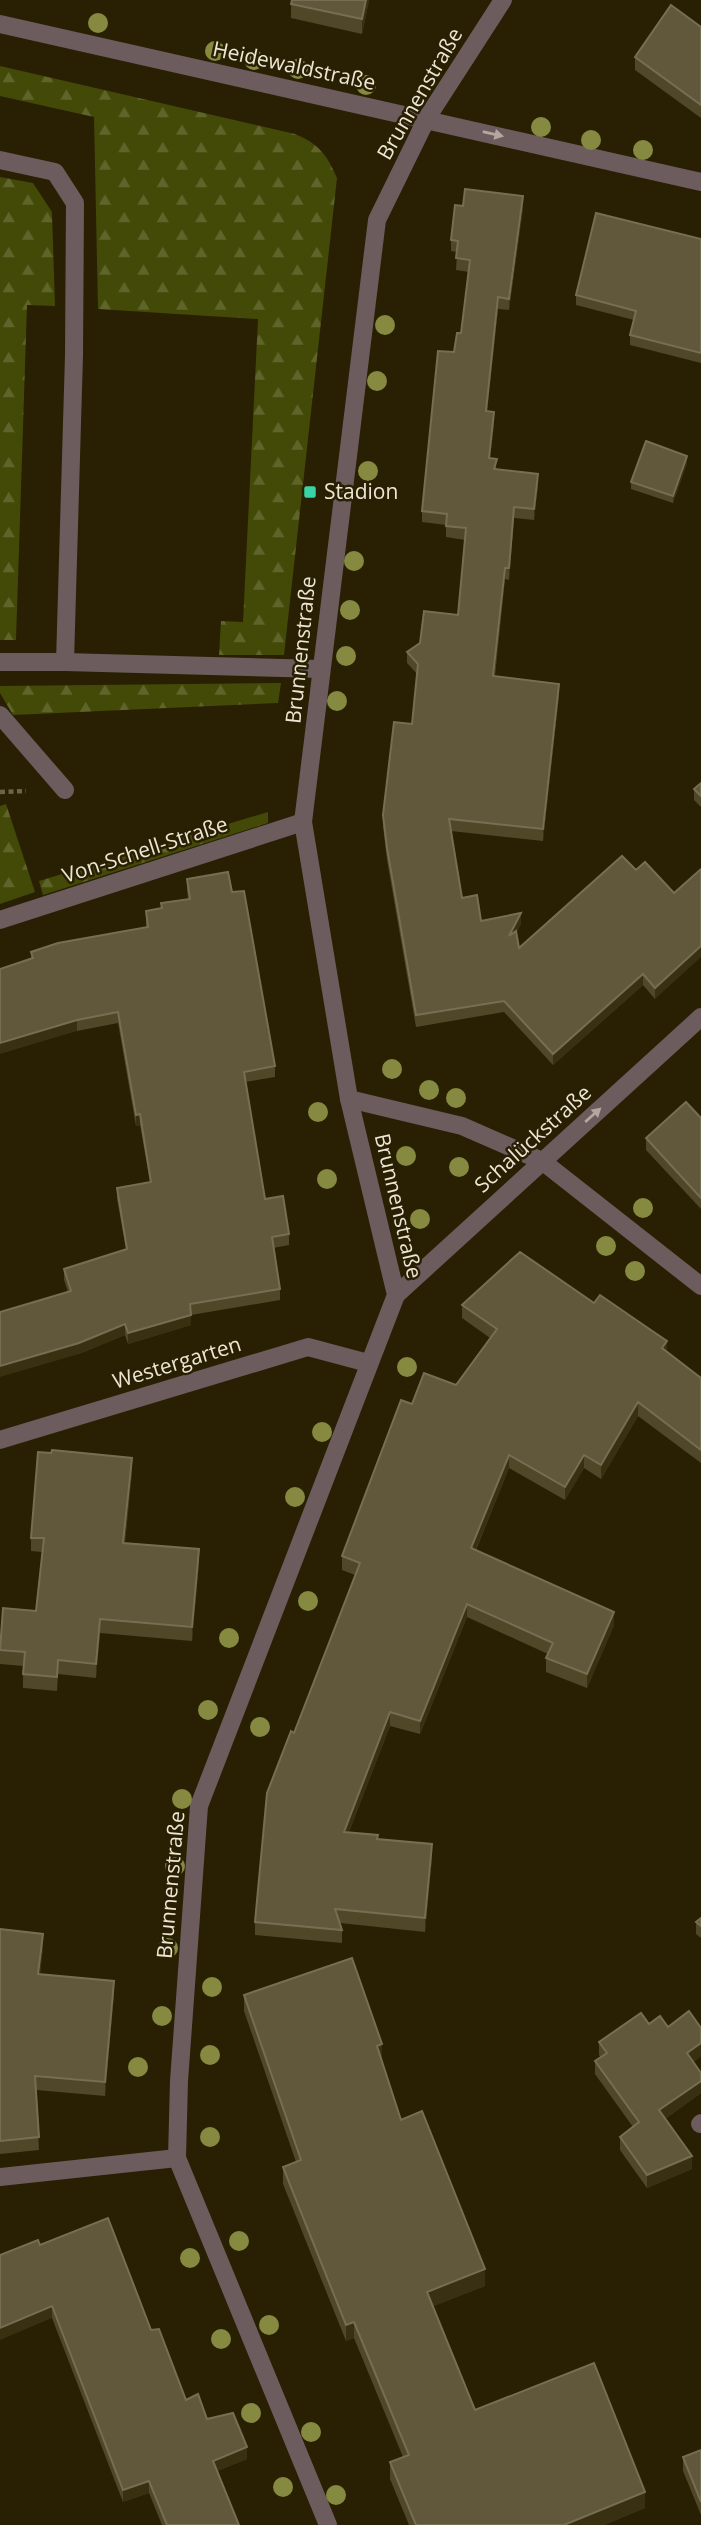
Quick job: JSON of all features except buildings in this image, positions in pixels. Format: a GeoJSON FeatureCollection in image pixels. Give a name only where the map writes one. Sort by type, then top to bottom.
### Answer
{"type":"FeatureCollection","features":[{"type":"Feature","properties":{"kind":"street","name":"Brunnenstraße"},"geometry":{"type":"LineString","coordinates":[[328,2525],[177,2158],[179,2081],[199,1806],[396,1295],[349,1099],[303,822],[377,219],[427,118],[503,0]]}},
{"type":"Feature","properties":{"kind":"street","name":"Heidewaldstraße"},"geometry":{"type":"LineString","coordinates":[[0,24],[427,118],[701,182]]}},
{"type":"Feature","properties":{"kind":"street"},"geometry":{"type":"LineString","coordinates":[[0,160],[55,172],[75,203],[74,355],[65,662]]}},
{"type":"Feature","properties":{"kind":"street"},"geometry":{"type":"LineString","coordinates":[[0,662],[320,669]]}},
{"type":"Feature","properties":{"kind":"street"},"geometry":{"type":"LineString","coordinates":[[0,715],[65,790]]}},
{"type":"Feature","properties":{"kind":"street","name":"Von-Schell-Straße"},"geometry":{"type":"LineString","coordinates":[[0,920],[303,822]]}},
{"type":"Feature","properties":{"kind":"street","name":"Schalückstraße"},"geometry":{"type":"LineString","coordinates":[[396,1295],[701,1017]]}},
{"type":"Feature","properties":{"kind":"street"},"geometry":{"type":"LineString","coordinates":[[349,1099],[463,1126],[542,1161],[701,1286]]}},
{"type":"Feature","properties":{"kind":"street","name":"Westergarten"},"geometry":{"type":"LineString","coordinates":[[0,1440],[308,1347],[368,1363]]}},
{"type":"Feature","properties":{"kind":"street"},"geometry":{"type":"LineString","coordinates":[[0,2177],[177,2158]]}},
{"type":"Feature","properties":{"kind":"green space"},"geometry":{"type":"Polygon","coordinates":[[[0,66],[295,134],[316,146],[326,157],[337,178],[284,655],[219,655],[221,621],[243,622],[258,319],[98,309],[94,117],[0,96],[0,66]]]}},
{"type":"Feature","properties":{"kind":"green space"},"geometry":{"type":"Polygon","coordinates":[[[0,177],[33,183],[52,212],[55,306],[27,305],[16,640],[0,640],[0,177]]]}},
{"type":"Feature","properties":{"kind":"green space"},"geometry":{"type":"Polygon","coordinates":[[[281,683],[278,703],[13,715],[0,693],[0,686],[281,683]]]}},
{"type":"Feature","properties":{"kind":"green space"},"geometry":{"type":"Polygon","coordinates":[[[6,804],[35,892],[0,904],[0,806],[6,804]]]}},
{"type":"Feature","properties":{"kind":"green space"},"geometry":{"type":"Polygon","coordinates":[[[268,812],[268,823],[43,895],[39,881],[268,812]]]}},
{"type":"Feature","properties":{"kind":"place","name":"Stadion"},"geometry":{"type":"Point","coordinates":[310,492]}}]}
